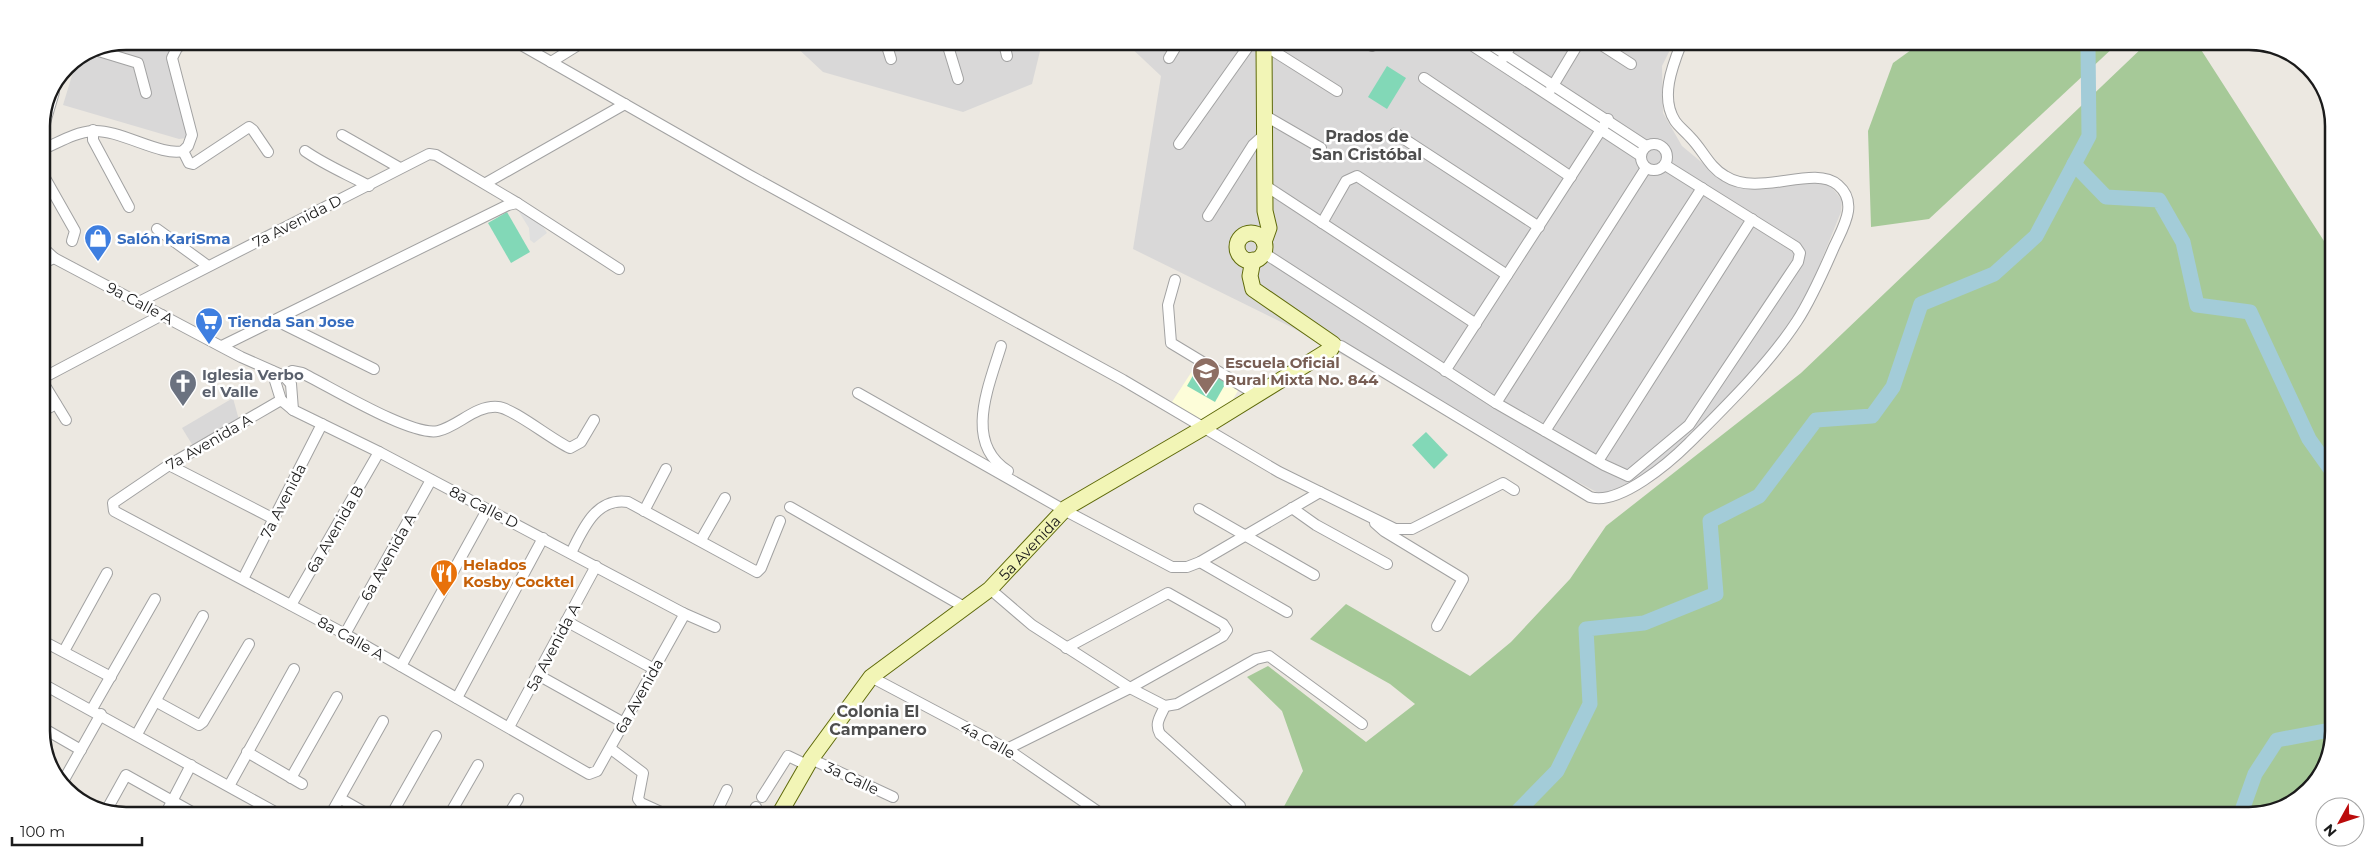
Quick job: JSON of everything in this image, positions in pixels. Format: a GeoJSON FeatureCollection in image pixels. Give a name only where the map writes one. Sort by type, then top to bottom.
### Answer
{"type":"FeatureCollection","features":[{"type":"Feature","properties":{"kind":"street"},"geometry":{"type":"LineString","coordinates":[[50,146],[69,137],[93,130],[123,136],[170,151],[183,151],[188,146],[192,135],[172,58],[176,50]]}},
{"type":"Feature","properties":{"kind":"street"},"geometry":{"type":"LineString","coordinates":[[530,50],[749,176],[1123,380],[1279,472],[1395,529],[1412,529],[1503,483],[1514,490]]}},
{"type":"Feature","properties":{"kind":"street"},"geometry":{"type":"LineString","coordinates":[[551,62],[570,50]]}},
{"type":"Feature","properties":{"kind":"street"},"geometry":{"type":"LineString","coordinates":[[888,50],[891,59]]}},
{"type":"Feature","properties":{"kind":"street"},"geometry":{"type":"LineString","coordinates":[[949,50],[958,79]]}},
{"type":"Feature","properties":{"kind":"street"},"geometry":{"type":"LineString","coordinates":[[1006,50],[1007,56]]}},
{"type":"Feature","properties":{"kind":"street"},"geometry":{"type":"LineString","coordinates":[[1169,58],[1174,50]]}},
{"type":"Feature","properties":{"kind":"street"},"geometry":{"type":"LineString","coordinates":[[1179,144],[1254,50]]}},
{"type":"Feature","properties":{"kind":"street"},"geometry":{"type":"LineString","coordinates":[[1259,50],[1264,115],[1265,211],[1245,286],[1282,315],[1333,344],[1340,346],[1594,498],[1609,498],[1636,485],[1677,455],[1719,413],[1784,340],[1816,289],[1849,210],[1845,193],[1838,185],[1828,180],[1816,178],[1744,185],[1726,177],[1713,167],[1691,137],[1678,125],[1668,105],[1669,86],[1679,50]]}},
{"type":"Feature","properties":{"kind":"street"},"geometry":{"type":"LineString","coordinates":[[1269,50],[1337,91]]}},
{"type":"Feature","properties":{"kind":"street"},"geometry":{"type":"LineString","coordinates":[[1483,50],[1503,59],[1605,124],[1646,146],[1654,144],[1662,146],[1668,157],[1665,165],[1658,170],[1646,168]]}},
{"type":"Feature","properties":{"kind":"street"},"geometry":{"type":"LineString","coordinates":[[1495,50],[1503,59]]}},
{"type":"Feature","properties":{"kind":"street"},"geometry":{"type":"LineString","coordinates":[[1503,59],[1508,50]]}},
{"type":"Feature","properties":{"kind":"street"},"geometry":{"type":"LineString","coordinates":[[1551,89],[1574,50]]}},
{"type":"Feature","properties":{"kind":"street"},"geometry":{"type":"LineString","coordinates":[[1609,50],[1631,64]]}},
{"type":"Feature","properties":{"kind":"street"},"geometry":{"type":"LineString","coordinates":[[105,53],[138,63],[146,93]]}},
{"type":"Feature","properties":{"kind":"street"},"geometry":{"type":"LineString","coordinates":[[1424,78],[1571,177]]}},
{"type":"Feature","properties":{"kind":"street"},"geometry":{"type":"LineString","coordinates":[[619,269],[486,183],[625,104]]}},
{"type":"Feature","properties":{"kind":"street"},"geometry":{"type":"LineString","coordinates":[[1264,115],[1321,148]]}},
{"type":"Feature","properties":{"kind":"street"},"geometry":{"type":"LineString","coordinates":[[1445,371],[1605,124]]}},
{"type":"Feature","properties":{"kind":"street"},"geometry":{"type":"LineString","coordinates":[[1605,124],[1641,156],[1646,168]]}},
{"type":"Feature","properties":{"kind":"street"},"geometry":{"type":"LineString","coordinates":[[183,151],[189,163],[193,164],[249,127],[268,152]]}},
{"type":"Feature","properties":{"kind":"street"},"geometry":{"type":"LineString","coordinates":[[93,130],[93,140],[129,207]]}},
{"type":"Feature","properties":{"kind":"street"},"geometry":{"type":"LineString","coordinates":[[1395,133],[1539,226]]}},
{"type":"Feature","properties":{"kind":"street"},"geometry":{"type":"LineString","coordinates":[[1208,216],[1253,145],[1264,135]]}},
{"type":"Feature","properties":{"kind":"street"},"geometry":{"type":"LineString","coordinates":[[342,136],[400,168]]}},
{"type":"Feature","properties":{"kind":"street"},"geometry":{"type":"LineString","coordinates":[[1641,156],[1646,146]]}},
{"type":"Feature","properties":{"kind":"street"},"geometry":{"type":"LineString","coordinates":[[305,151],[325,165],[345,172],[368,186]]}},
{"type":"Feature","properties":{"kind":"street","name":"7a Avenida D"},"geometry":{"type":"LineString","coordinates":[[139,302],[430,154],[436,155],[486,183]]}},
{"type":"Feature","properties":{"kind":"street"},"geometry":{"type":"LineString","coordinates":[[1256,250],[1496,402],[1598,461],[1628,476],[1689,425],[1798,262],[1800,253],[1796,247],[1665,165]]}},
{"type":"Feature","properties":{"kind":"street"},"geometry":{"type":"LineString","coordinates":[[1496,402],[1646,168]]}},
{"type":"Feature","properties":{"kind":"street"},"geometry":{"type":"LineString","coordinates":[[1322,223],[1346,181],[1357,176],[1508,275]]}},
{"type":"Feature","properties":{"kind":"street"},"geometry":{"type":"LineString","coordinates":[[50,186],[76,231],[72,240]]}},
{"type":"Feature","properties":{"kind":"street"},"geometry":{"type":"LineString","coordinates":[[1266,186],[1476,324]]}},
{"type":"Feature","properties":{"kind":"street"},"geometry":{"type":"LineString","coordinates":[[1545,431],[1702,188]]}},
{"type":"Feature","properties":{"kind":"street"},"geometry":{"type":"LineString","coordinates":[[222,346],[508,205],[517,203]]}},
{"type":"Feature","properties":{"kind":"street"},"geometry":{"type":"LineString","coordinates":[[1598,461],[1752,219]]}},
{"type":"Feature","properties":{"kind":"street"},"geometry":{"type":"LineString","coordinates":[[157,229],[208,266]]}},
{"type":"Feature","properties":{"kind":"street","name":"9a Calle A"},"geometry":{"type":"LineString","coordinates":[[50,254],[162,315],[272,371],[284,376],[292,371],[302,373],[413,428],[438,431],[484,407],[500,407],[555,442],[570,448],[581,442],[594,420]]}},
{"type":"Feature","properties":{"kind":"street"},"geometry":{"type":"LineString","coordinates":[[50,260],[54,258]]}},
{"type":"Feature","properties":{"kind":"street"},"geometry":{"type":"LineString","coordinates":[[1175,280],[1168,305],[1171,343],[1257,395]]}},
{"type":"Feature","properties":{"kind":"street"},"geometry":{"type":"LineString","coordinates":[[50,374],[162,315]]}},
{"type":"Feature","properties":{"kind":"street"},"geometry":{"type":"LineString","coordinates":[[275,320],[374,369]]}},
{"type":"Feature","properties":{"kind":"street","name":"5a Avenida"},"geometry":{"type":"LineString","coordinates":[[787,807],[809,762],[870,677],[990,589],[1065,509],[1257,395],[1331,349],[1333,344]]}},
{"type":"Feature","properties":{"kind":"street"},"geometry":{"type":"LineString","coordinates":[[1001,346],[982,407],[982,432],[986,444],[992,458],[999,466],[1065,509]]}},
{"type":"Feature","properties":{"kind":"street"},"geometry":{"type":"LineString","coordinates":[[272,371],[281,400]]}},
{"type":"Feature","properties":{"kind":"street"},"geometry":{"type":"LineString","coordinates":[[284,376],[291,384],[293,410]]}},
{"type":"Feature","properties":{"kind":"street"},"geometry":{"type":"LineString","coordinates":[[858,393],[1172,567],[1187,567],[1200,562],[1243,535],[1320,492]]}},
{"type":"Feature","properties":{"kind":"street"},"geometry":{"type":"LineString","coordinates":[[50,394],[66,420]]}},
{"type":"Feature","properties":{"kind":"street","name":"8a Calle D"},"geometry":{"type":"LineString","coordinates":[[281,400],[293,410],[379,452],[571,552],[683,615],[715,627]]}},
{"type":"Feature","properties":{"kind":"street","name":"7a Avenida A"},"geometry":{"type":"LineString","coordinates":[[113,503],[169,465],[281,400]]}},
{"type":"Feature","properties":{"kind":"street"},"geometry":{"type":"LineString","coordinates":[[50,407],[56,404]]}},
{"type":"Feature","properties":{"kind":"street","name":"7a Avenida"},"geometry":{"type":"LineString","coordinates":[[243,578],[322,424]]}},
{"type":"Feature","properties":{"kind":"street","name":"6a Avenida B"},"geometry":{"type":"LineString","coordinates":[[291,605],[379,452]]}},
{"type":"Feature","properties":{"kind":"street"},"geometry":{"type":"LineString","coordinates":[[169,465],[274,519]]}},
{"type":"Feature","properties":{"kind":"street"},"geometry":{"type":"LineString","coordinates":[[644,511],[666,469]]}},
{"type":"Feature","properties":{"kind":"street","name":"6a Avenida A"},"geometry":{"type":"LineString","coordinates":[[345,634],[431,480]]}},
{"type":"Feature","properties":{"kind":"street"},"geometry":{"type":"LineString","coordinates":[[701,540],[725,498]]}},
{"type":"Feature","properties":{"kind":"street"},"geometry":{"type":"LineString","coordinates":[[571,552],[587,521],[604,506],[617,500],[628,502],[757,572],[780,521]]}},
{"type":"Feature","properties":{"kind":"street","name":"8a Calle A"},"geometry":{"type":"LineString","coordinates":[[113,503],[112,507],[121,516],[243,578],[345,634],[589,774],[593,774]]}},
{"type":"Feature","properties":{"kind":"street"},"geometry":{"type":"LineString","coordinates":[[790,507],[966,608]]}},
{"type":"Feature","properties":{"kind":"street"},"geometry":{"type":"LineString","coordinates":[[1292,508],[1316,525],[1387,564]]}},
{"type":"Feature","properties":{"kind":"street"},"geometry":{"type":"LineString","coordinates":[[1199,509],[1314,575]]}},
{"type":"Feature","properties":{"kind":"street"},"geometry":{"type":"LineString","coordinates":[[401,666],[488,510]]}},
{"type":"Feature","properties":{"kind":"street"},"geometry":{"type":"LineString","coordinates":[[1363,512],[1384,531],[1463,579],[1437,626]]}},
{"type":"Feature","properties":{"kind":"street"},"geometry":{"type":"LineString","coordinates":[[457,698],[543,538]]}},
{"type":"Feature","properties":{"kind":"street"},"geometry":{"type":"LineString","coordinates":[[1200,562],[1287,612]]}},
{"type":"Feature","properties":{"kind":"street","name":"5a Avenida A"},"geometry":{"type":"LineString","coordinates":[[509,727],[596,566]]}},
{"type":"Feature","properties":{"kind":"street"},"geometry":{"type":"LineString","coordinates":[[64,651],[107,573]]}},
{"type":"Feature","properties":{"kind":"street"},"geometry":{"type":"LineString","coordinates":[[990,589],[1032,625],[1066,648],[1130,688],[1166,706],[1177,704],[1256,660],[1269,656],[1362,724]]}},
{"type":"Feature","properties":{"kind":"street"},"geometry":{"type":"LineString","coordinates":[[1007,749],[1130,688],[1223,636],[1227,630],[1223,624],[1168,593],[1066,648]]}},
{"type":"Feature","properties":{"kind":"street"},"geometry":{"type":"LineString","coordinates":[[66,777],[81,750],[111,677],[155,599]]}},
{"type":"Feature","properties":{"kind":"street","name":"6a Avenida"},"geometry":{"type":"LineString","coordinates":[[593,774],[611,749],[683,615]]}},
{"type":"Feature","properties":{"kind":"street"},"geometry":{"type":"LineString","coordinates":[[137,734],[157,702],[203,616]]}},
{"type":"Feature","properties":{"kind":"street"},"geometry":{"type":"LineString","coordinates":[[566,621],[654,669]]}},
{"type":"Feature","properties":{"kind":"street"},"geometry":{"type":"LineString","coordinates":[[50,644],[111,677]]}},
{"type":"Feature","properties":{"kind":"street"},"geometry":{"type":"LineString","coordinates":[[157,702],[199,726],[204,722],[249,644]]}},
{"type":"Feature","properties":{"kind":"street"},"geometry":{"type":"LineString","coordinates":[[229,786],[294,669]]}},
{"type":"Feature","properties":{"kind":"street"},"geometry":{"type":"LineString","coordinates":[[538,675],[624,723]]}},
{"type":"Feature","properties":{"kind":"street","name":"4a Calle"},"geometry":{"type":"LineString","coordinates":[[870,677],[1007,749],[1091,807]]}},
{"type":"Feature","properties":{"kind":"street"},"geometry":{"type":"LineString","coordinates":[[50,687],[266,807]]}},
{"type":"Feature","properties":{"kind":"street"},"geometry":{"type":"LineString","coordinates":[[292,778],[337,698]]}},
{"type":"Feature","properties":{"kind":"street"},"geometry":{"type":"LineString","coordinates":[[1166,706],[1157,722],[1156,728],[1160,734],[1240,806]]}},
{"type":"Feature","properties":{"kind":"street"},"geometry":{"type":"LineString","coordinates":[[335,807],[383,721]]}},
{"type":"Feature","properties":{"kind":"street"},"geometry":{"type":"LineString","coordinates":[[50,732],[81,750]]}},
{"type":"Feature","properties":{"kind":"street"},"geometry":{"type":"LineString","coordinates":[[396,807],[436,736]]}},
{"type":"Feature","properties":{"kind":"street"},"geometry":{"type":"LineString","coordinates":[[611,749],[643,773],[638,799],[641,803],[651,807]]}},
{"type":"Feature","properties":{"kind":"street"},"geometry":{"type":"LineString","coordinates":[[247,752],[302,784]]}},
{"type":"Feature","properties":{"kind":"street","name":"3a Calle"},"geometry":{"type":"LineString","coordinates":[[762,797],[788,756],[809,762],[893,797]]}},
{"type":"Feature","properties":{"kind":"street"},"geometry":{"type":"LineString","coordinates":[[170,807],[191,765]]}},
{"type":"Feature","properties":{"kind":"street"},"geometry":{"type":"LineString","coordinates":[[454,807],[478,765]]}},
{"type":"Feature","properties":{"kind":"street"},"geometry":{"type":"LineString","coordinates":[[110,805],[126,775],[183,807]]}},
{"type":"Feature","properties":{"kind":"street"},"geometry":{"type":"LineString","coordinates":[[719,807],[726,790]]}},
{"type":"Feature","properties":{"kind":"street"},"geometry":{"type":"LineString","coordinates":[[513,807],[518,798]]}},
{"type":"Feature","properties":{"kind":"street"},"geometry":{"type":"LineString","coordinates":[[341,799],[355,807]]}},
{"type":"Feature","properties":{"kind":"shaded area"},"geometry":{"type":"Polygon","coordinates":[[[170,50],[169,64],[189,132],[187,138],[179,139],[63,105],[73,71],[97,56],[111,51],[170,50]]]}},
{"type":"Feature","properties":{"kind":"shaded area"},"geometry":{"type":"Polygon","coordinates":[[[799,50],[1040,50],[1032,84],[963,112],[823,72],[799,50]]]}},
{"type":"Feature","properties":{"kind":"shaded area"},"geometry":{"type":"Polygon","coordinates":[[[1133,50],[1670,50],[1662,66],[1663,113],[1682,146],[1718,176],[1735,185],[1752,189],[1811,182],[1829,184],[1842,200],[1841,212],[1811,286],[1782,338],[1683,445],[1643,476],[1602,495],[1289,326],[1133,249],[1161,76],[1133,50]]]}},
{"type":"Feature","properties":{"kind":"shaded area"},"geometry":{"type":"Polygon","coordinates":[[[1911,50],[2111,50],[1929,219],[1871,227],[1868,131],[1893,63],[1911,50]]]}},
{"type":"Feature","properties":{"kind":"shaded area"},"geometry":{"type":"Polygon","coordinates":[[[2140,50],[2201,50],[2325,243],[2325,731],[2321,756],[2303,785],[2278,801],[2249,807],[1284,807],[1303,771],[1282,711],[1247,677],[1268,666],[1366,742],[1415,704],[1390,684],[1310,639],[1346,604],[1470,676],[1511,642],[1570,579],[1606,526],[1801,373],[2140,50]]]}},
{"type":"Feature","properties":{"kind":"shaded area"},"geometry":{"type":"Polygon","coordinates":[[[523,208],[538,219],[547,233],[534,243],[530,240],[529,228],[519,212],[523,208]]]}},
{"type":"Feature","properties":{"kind":"shaded area","name":"Escuela Oficial Rural Mixta No. 844"},"geometry":{"type":"Polygon","coordinates":[[[1198,362],[1239,389],[1232,401],[1205,425],[1170,405],[1198,362]]]}},
{"type":"Feature","properties":{"kind":"shaded area"},"geometry":{"type":"Polygon","coordinates":[[[233,398],[239,420],[193,446],[182,428],[233,398]]]}},
{"type":"Feature","properties":{"kind":"green space"},"geometry":{"type":"Polygon","coordinates":[[[1387,66],[1406,78],[1387,109],[1368,97],[1387,66]]]}},
{"type":"Feature","properties":{"kind":"green space"},"geometry":{"type":"Polygon","coordinates":[[[507,212],[530,252],[511,263],[488,223],[507,212]]]}},
{"type":"Feature","properties":{"kind":"green space"},"geometry":{"type":"Polygon","coordinates":[[[1199,365],[1227,381],[1215,402],[1187,386],[1199,365]]]}},
{"type":"Feature","properties":{"kind":"green space"},"geometry":{"type":"Polygon","coordinates":[[[1426,432],[1448,455],[1434,469],[1412,445],[1426,432]]]}},
{"type":"Feature","properties":{"kind":"waterway"},"geometry":{"type":"LineString","coordinates":[[1522,807],[1557,771],[1590,704],[1586,629],[1644,623],[1716,594],[1710,521],[1759,496],[1816,420],[1872,416],[1893,387],[1921,304],[1994,274],[2036,236],[2089,136],[2088,50]]}},
{"type":"Feature","properties":{"kind":"waterway"},"geometry":{"type":"LineString","coordinates":[[2074,164],[2106,197],[2159,200],[2183,242],[2197,305],[2250,312],[2309,439],[2325,462]]}},
{"type":"Feature","properties":{"kind":"waterway"},"geometry":{"type":"LineString","coordinates":[[2243,807],[2255,774],[2277,740],[2325,731]]}},
{"type":"Feature","properties":{"kind":"place","name":"Salón KariSma"},"geometry":{"type":"Point","coordinates":[98,262]}},
{"type":"Feature","properties":{"kind":"place","name":"Tienda San Jose"},"geometry":{"type":"Point","coordinates":[209,345]}},
{"type":"Feature","properties":{"kind":"place","name":"Escuela Oficial Rural Mixta No. 844"},"geometry":{"type":"Point","coordinates":[1206,395]}},
{"type":"Feature","properties":{"kind":"place","name":"Iglesia Verbo el Valle"},"geometry":{"type":"Point","coordinates":[183,407]}},
{"type":"Feature","properties":{"kind":"place","name":"Helados Kosby Cocktel"},"geometry":{"type":"Point","coordinates":[444,597]}},
{"type":"Feature","properties":{"kind":"district","name":"Prados de San Cristóbal"},"geometry":{"type":"Point","coordinates":[1367,145]}},
{"type":"Feature","properties":{"kind":"district","name":"Colonia El Campanero"},"geometry":{"type":"Point","coordinates":[878,720]}}]}
